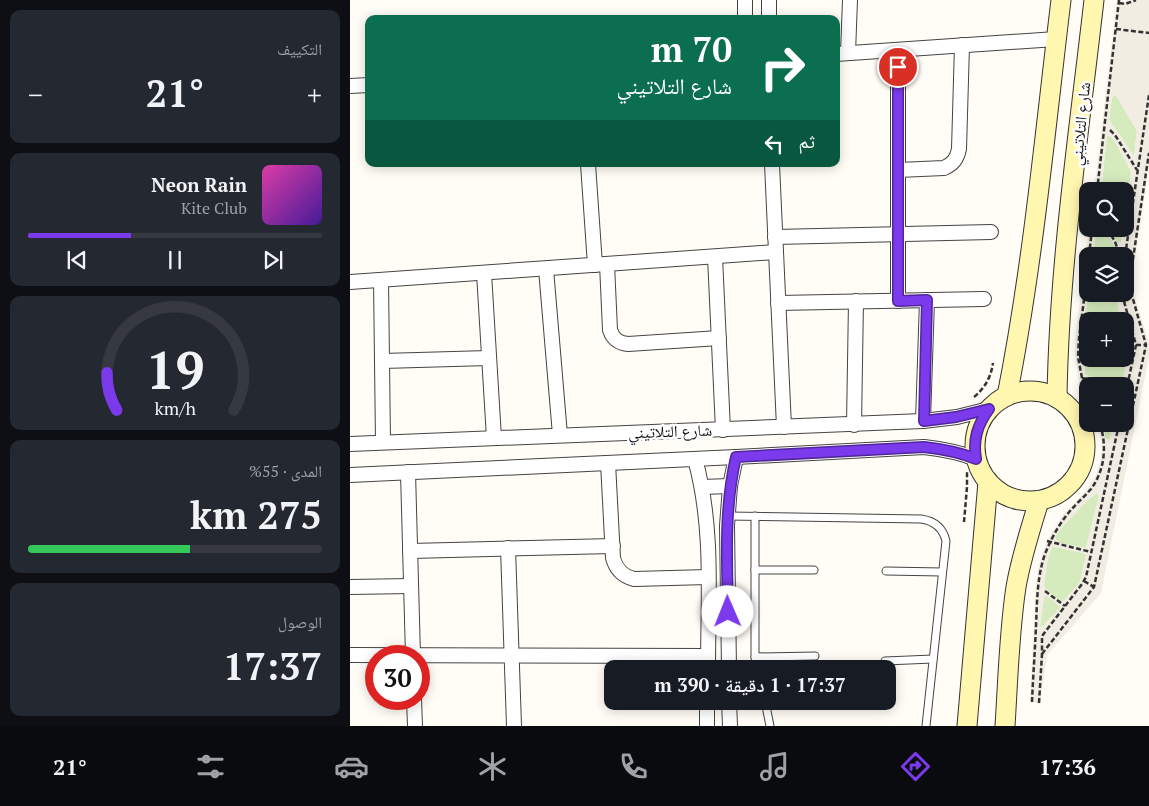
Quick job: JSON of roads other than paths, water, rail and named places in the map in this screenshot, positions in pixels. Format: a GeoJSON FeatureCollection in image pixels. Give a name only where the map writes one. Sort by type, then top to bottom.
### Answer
{"type":"FeatureCollection","features":[{"type":"Feature","properties":{"kind":"main road","name":"شارع التلاتيني"},"geometry":{"type":"LineString","coordinates":[[1007,396],[1030,262],[1061,0]]}},
{"type":"Feature","properties":{"kind":"main road","name":"شارع التلاتيني"},"geometry":{"type":"LineString","coordinates":[[1057,398],[1059,334],[1066,248],[1094,0]]}},
{"type":"Feature","properties":{"kind":"main road"},"geometry":{"type":"LineString","coordinates":[[1017,392],[1043,392],[1057,398],[1067,404],[1074,413],[1084,433],[1085,456],[1079,472],[1070,486],[1050,498],[1028,502],[1006,496],[988,482],[971,457],[975,448],[975,437],[982,418],[997,401],[1017,392]]}},
{"type":"Feature","properties":{"kind":"main road"},"geometry":{"type":"LineString","coordinates":[[967,726],[988,482]]}},
{"type":"Feature","properties":{"kind":"main road"},"geometry":{"type":"LineString","coordinates":[[1005,726],[1016,586],[1027,537],[1039,501]]}},
{"type":"Feature","properties":{"kind":"street"},"geometry":{"type":"LineString","coordinates":[[745,0],[745,15]]}},
{"type":"Feature","properties":{"kind":"street"},"geometry":{"type":"LineString","coordinates":[[768,15],[769,0]]}},
{"type":"Feature","properties":{"kind":"street"},"geometry":{"type":"LineString","coordinates":[[850,0],[842,53],[1056,39]]}},
{"type":"Feature","properties":{"kind":"street"},"geometry":{"type":"LineString","coordinates":[[898,170],[944,168],[955,161],[959,149],[962,45]]}},
{"type":"Feature","properties":{"kind":"street"},"geometry":{"type":"LineString","coordinates":[[898,50],[898,301]]}},
{"type":"Feature","properties":{"kind":"street"},"geometry":{"type":"LineString","coordinates":[[350,86],[365,85]]}},
{"type":"Feature","properties":{"kind":"street"},"geometry":{"type":"LineString","coordinates":[[588,167],[610,330],[614,339],[628,344],[719,338]]}},
{"type":"Feature","properties":{"kind":"street"},"geometry":{"type":"LineString","coordinates":[[772,167],[784,427]]}},
{"type":"Feature","properties":{"kind":"street"},"geometry":{"type":"LineString","coordinates":[[775,237],[990,232]]}},
{"type":"Feature","properties":{"kind":"street"},"geometry":{"type":"LineString","coordinates":[[350,282],[776,252]]}},
{"type":"Feature","properties":{"kind":"street"},"geometry":{"type":"LineString","coordinates":[[715,257],[722,430]]}},
{"type":"Feature","properties":{"kind":"street"},"geometry":{"type":"LineString","coordinates":[[546,269],[560,436]]}},
{"type":"Feature","properties":{"kind":"street"},"geometry":{"type":"LineString","coordinates":[[484,273],[494,438]]}},
{"type":"Feature","properties":{"kind":"street"},"geometry":{"type":"LineString","coordinates":[[380,280],[383,442]]}},
{"type":"Feature","properties":{"kind":"street"},"geometry":{"type":"LineString","coordinates":[[778,302],[984,299]]}},
{"type":"Feature","properties":{"kind":"street"},"geometry":{"type":"LineString","coordinates":[[924,421],[927,300]]}},
{"type":"Feature","properties":{"kind":"street"},"geometry":{"type":"LineString","coordinates":[[854,425],[856,302]]}},
{"type":"Feature","properties":{"kind":"street"},"geometry":{"type":"LineString","coordinates":[[382,361],[489,358]]}},
{"type":"Feature","properties":{"kind":"street","name":"شارع التلاتيني"},"geometry":{"type":"LineString","coordinates":[[350,444],[854,425],[924,421],[966,415],[989,409]]}},
{"type":"Feature","properties":{"kind":"street","name":"شارع التلاتيني"},"geometry":{"type":"LineString","coordinates":[[350,475],[924,447],[942,448],[971,457]]}},
{"type":"Feature","properties":{"kind":"street"},"geometry":{"type":"LineString","coordinates":[[729,660],[728,516],[730,486],[736,457]]}},
{"type":"Feature","properties":{"kind":"street"},"geometry":{"type":"LineString","coordinates":[[695,459],[707,520],[708,660]]}},
{"type":"Feature","properties":{"kind":"street"},"geometry":{"type":"LineString","coordinates":[[608,463],[615,564],[622,574],[628,578],[640,579],[708,577]]}},
{"type":"Feature","properties":{"kind":"street"},"geometry":{"type":"LineString","coordinates":[[408,472],[413,645]]}},
{"type":"Feature","properties":{"kind":"street"},"geometry":{"type":"LineString","coordinates":[[702,487],[730,486]]}},
{"type":"Feature","properties":{"kind":"street"},"geometry":{"type":"LineString","coordinates":[[410,551],[613,546]]}},
{"type":"Feature","properties":{"kind":"street"},"geometry":{"type":"LineString","coordinates":[[508,548],[514,726]]}},
{"type":"Feature","properties":{"kind":"street"},"geometry":{"type":"LineString","coordinates":[[350,587],[411,586]]}},
{"type":"Feature","properties":{"kind":"street"},"geometry":{"type":"LineString","coordinates":[[350,655],[365,655]]}},
{"type":"Feature","properties":{"kind":"street"},"geometry":{"type":"LineString","coordinates":[[430,656],[512,655],[652,660]]}},
{"type":"Feature","properties":{"kind":"street"},"geometry":{"type":"LineString","coordinates":[[414,710],[415,726]]}},
{"type":"Feature","properties":{"kind":"street"},"geometry":{"type":"LineString","coordinates":[[707,726],[708,710]]}},
{"type":"Feature","properties":{"kind":"street"},"geometry":{"type":"LineString","coordinates":[[730,710],[730,726]]}},
{"type":"Feature","properties":{"kind":"lane"},"geometry":{"type":"LineString","coordinates":[[728,516],[927,520],[938,525],[946,541],[926,726]]}},
{"type":"Feature","properties":{"kind":"lane"},"geometry":{"type":"LineString","coordinates":[[755,516],[756,660]]}},
{"type":"Feature","properties":{"kind":"lane"},"geometry":{"type":"LineString","coordinates":[[755,570],[814,570]]}},
{"type":"Feature","properties":{"kind":"lane"},"geometry":{"type":"LineString","coordinates":[[886,571],[942,572]]}},
{"type":"Feature","properties":{"kind":"lane"},"geometry":{"type":"LineString","coordinates":[[755,657],[815,656]]}},
{"type":"Feature","properties":{"kind":"lane"},"geometry":{"type":"LineString","coordinates":[[896,661],[933,660]]}},
{"type":"Feature","properties":{"kind":"lane"},"geometry":{"type":"LineString","coordinates":[[767,710],[770,726]]}}]}
